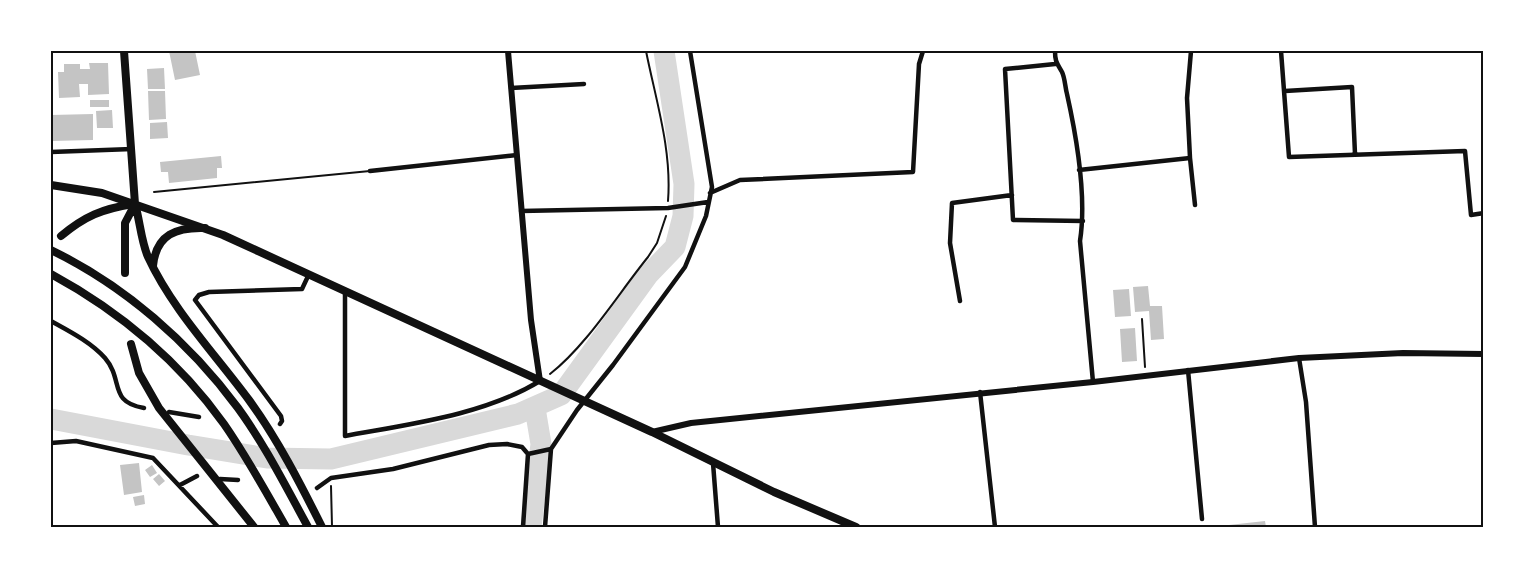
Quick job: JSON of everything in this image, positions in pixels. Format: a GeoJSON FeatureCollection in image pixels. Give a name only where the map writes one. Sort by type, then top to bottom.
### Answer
{"type":"FeatureCollection","features":[{"type":"Feature","properties":{"kind":"main road"},"geometry":{"type":"LineString","coordinates":[[124,51],[135,204],[146,252],[182,312],[250,401],[299,481],[322,527]]}},
{"type":"Feature","properties":{"kind":"main road"},"geometry":{"type":"LineString","coordinates":[[51,184],[102,193],[205,228],[856,527]]}},
{"type":"Feature","properties":{"kind":"main road"},"geometry":{"type":"LineString","coordinates":[[61,236],[90,215],[135,204]]}},
{"type":"Feature","properties":{"kind":"main road"},"geometry":{"type":"LineString","coordinates":[[125,273],[125,223],[135,204]]}},
{"type":"Feature","properties":{"kind":"main road"},"geometry":{"type":"LineString","coordinates":[[153,266],[157,248],[171,233],[182,229],[205,228]]}},
{"type":"Feature","properties":{"kind":"main road"},"geometry":{"type":"LineString","coordinates":[[51,250],[108,282],[168,330],[209,373],[250,426],[308,527]]}},
{"type":"Feature","properties":{"kind":"main road"},"geometry":{"type":"LineString","coordinates":[[51,274],[102,305],[153,345],[194,387],[223,423],[286,527]]}},
{"type":"Feature","properties":{"kind":"main road"},"geometry":{"type":"LineString","coordinates":[[131,344],[145,385],[254,527]]}},
{"type":"Feature","properties":{"kind":"street"},"geometry":{"type":"LineString","coordinates":[[345,291],[345,436],[421,422],[495,402],[540,381],[531,320],[520,211],[508,51]]}},
{"type":"Feature","properties":{"kind":"street"},"geometry":{"type":"LineString","coordinates":[[545,527],[548,450],[685,267],[706,216],[712,187],[690,51]]}},
{"type":"Feature","properties":{"kind":"street"},"geometry":{"type":"LineString","coordinates":[[710,193],[740,180],[912,172],[919,64],[922,51]]}},
{"type":"Feature","properties":{"kind":"street"},"geometry":{"type":"LineString","coordinates":[[1055,51],[1055,64],[1062,73],[1068,100],[1079,170],[1083,221],[1080,241],[1093,382]]}},
{"type":"Feature","properties":{"kind":"street"},"geometry":{"type":"LineString","coordinates":[[1191,51],[1187,99],[1195,206]]}},
{"type":"Feature","properties":{"kind":"street"},"geometry":{"type":"LineString","coordinates":[[1281,51],[1289,157],[1465,151],[1471,215],[1484,213]]}},
{"type":"Feature","properties":{"kind":"street"},"geometry":{"type":"LineString","coordinates":[[1055,64],[1005,69],[1013,220],[1083,221]]}},
{"type":"Feature","properties":{"kind":"street"},"geometry":{"type":"LineString","coordinates":[[511,88],[584,84]]}},
{"type":"Feature","properties":{"kind":"street"},"geometry":{"type":"LineString","coordinates":[[1285,91],[1352,87],[1355,154]]}},
{"type":"Feature","properties":{"kind":"street"},"geometry":{"type":"LineString","coordinates":[[51,152],[132,149]]}},
{"type":"Feature","properties":{"kind":"street"},"geometry":{"type":"LineString","coordinates":[[370,171],[517,155]]}},
{"type":"Feature","properties":{"kind":"street"},"geometry":{"type":"LineString","coordinates":[[1079,170],[1190,158]]}},
{"type":"Feature","properties":{"kind":"street"},"geometry":{"type":"LineString","coordinates":[[960,301],[950,243],[952,203],[1012,195]]}},
{"type":"Feature","properties":{"kind":"street"},"geometry":{"type":"LineString","coordinates":[[520,211],[668,208],[708,202]]}},
{"type":"Feature","properties":{"kind":"street"},"geometry":{"type":"LineString","coordinates":[[280,424],[280,416],[195,300],[199,295],[209,292],[302,289],[309,274]]}},
{"type":"Feature","properties":{"kind":"street"},"geometry":{"type":"LineString","coordinates":[[51,321],[106,358],[121,398],[127,404],[144,408]]}},
{"type":"Feature","properties":{"kind":"street"},"geometry":{"type":"LineString","coordinates":[[652,432],[692,423],[1093,382],[1299,358],[1403,353],[1484,354]]}},
{"type":"Feature","properties":{"kind":"street"},"geometry":{"type":"LineString","coordinates":[[1299,358],[1306,402],[1315,527]]}},
{"type":"Feature","properties":{"kind":"street"},"geometry":{"type":"LineString","coordinates":[[1188,370],[1202,519]]}},
{"type":"Feature","properties":{"kind":"street"},"geometry":{"type":"LineString","coordinates":[[980,392],[995,527]]}},
{"type":"Feature","properties":{"kind":"street"},"geometry":{"type":"LineString","coordinates":[[168,415],[199,417]]}},
{"type":"Feature","properties":{"kind":"street"},"geometry":{"type":"LineString","coordinates":[[51,443],[76,441],[153,458],[218,527]]}},
{"type":"Feature","properties":{"kind":"street"},"geometry":{"type":"LineString","coordinates":[[317,488],[331,478],[393,469],[489,445],[507,444],[522,447],[530,453],[548,450]]}},
{"type":"Feature","properties":{"kind":"street"},"geometry":{"type":"LineString","coordinates":[[523,527],[530,453]]}},
{"type":"Feature","properties":{"kind":"street"},"geometry":{"type":"LineString","coordinates":[[713,463],[718,527]]}},
{"type":"Feature","properties":{"kind":"street"},"geometry":{"type":"LineString","coordinates":[[180,485],[197,476]]}},
{"type":"Feature","properties":{"kind":"street"},"geometry":{"type":"LineString","coordinates":[[220,479],[238,480]]}},
{"type":"Feature","properties":{"kind":"lane"},"geometry":{"type":"LineString","coordinates":[[154,192],[370,171]]}},
{"type":"Feature","properties":{"kind":"path"},"geometry":{"type":"LineString","coordinates":[[540,381],[564,362],[581,344],[648,257],[664,225],[668,208],[670,178],[668,154],[646,51]]}},
{"type":"Feature","properties":{"kind":"path"},"geometry":{"type":"LineString","coordinates":[[1142,319],[1145,375]]}},
{"type":"Feature","properties":{"kind":"path"},"geometry":{"type":"LineString","coordinates":[[331,478],[332,526]]}},
{"type":"Feature","properties":{"kind":"building"},"geometry":{"type":"Polygon","coordinates":[[[169,51],[195,51],[200,75],[175,80],[169,51]]]}},
{"type":"Feature","properties":{"kind":"building"},"geometry":{"type":"Polygon","coordinates":[[[89,63],[108,63],[109,94],[88,95],[88,84],[79,84],[80,97],[59,98],[58,72],[64,72],[64,64],[80,64],[80,69],[90,69],[89,63]]]}},
{"type":"Feature","properties":{"kind":"building"},"geometry":{"type":"Polygon","coordinates":[[[164,68],[165,89],[148,89],[147,69],[164,68]]]}},
{"type":"Feature","properties":{"kind":"building"},"geometry":{"type":"Polygon","coordinates":[[[148,91],[165,91],[166,119],[149,120],[148,91]]]}},
{"type":"Feature","properties":{"kind":"building"},"geometry":{"type":"Polygon","coordinates":[[[90,100],[109,100],[109,107],[90,107],[90,100]]]}},
{"type":"Feature","properties":{"kind":"building"},"geometry":{"type":"Polygon","coordinates":[[[112,110],[113,128],[97,128],[96,111],[112,110]]]}},
{"type":"Feature","properties":{"kind":"building"},"geometry":{"type":"Polygon","coordinates":[[[93,114],[93,140],[51,141],[51,115],[93,114]]]}},
{"type":"Feature","properties":{"kind":"building"},"geometry":{"type":"Polygon","coordinates":[[[167,122],[168,138],[150,139],[150,123],[167,122]]]}},
{"type":"Feature","properties":{"kind":"building"},"geometry":{"type":"Polygon","coordinates":[[[221,156],[222,168],[217,168],[217,178],[169,183],[168,172],[161,172],[160,162],[221,156]]]}},
{"type":"Feature","properties":{"kind":"building"},"geometry":{"type":"Polygon","coordinates":[[[1148,286],[1150,306],[1162,306],[1164,339],[1151,340],[1149,311],[1135,312],[1133,287],[1148,286]]]}},
{"type":"Feature","properties":{"kind":"building"},"geometry":{"type":"Polygon","coordinates":[[[1129,289],[1131,316],[1115,317],[1113,290],[1129,289]]]}},
{"type":"Feature","properties":{"kind":"building"},"geometry":{"type":"Polygon","coordinates":[[[1135,328],[1137,361],[1122,362],[1120,329],[1135,328]]]}},
{"type":"Feature","properties":{"kind":"building"},"geometry":{"type":"Polygon","coordinates":[[[139,463],[142,492],[124,495],[120,465],[139,463]]]}},
{"type":"Feature","properties":{"kind":"building"},"geometry":{"type":"Polygon","coordinates":[[[152,465],[157,473],[150,477],[145,470],[152,465]]]}},
{"type":"Feature","properties":{"kind":"building"},"geometry":{"type":"Polygon","coordinates":[[[159,474],[165,481],[159,486],[153,479],[159,474]]]}},
{"type":"Feature","properties":{"kind":"building"},"geometry":{"type":"Polygon","coordinates":[[[144,495],[145,504],[135,506],[133,497],[144,495]]]}},
{"type":"Feature","properties":{"kind":"building"},"geometry":{"type":"Polygon","coordinates":[[[1265,521],[1266,527],[1229,527],[1229,525],[1265,521]]]}},
{"type":"Feature","properties":{"kind":"waterway"},"geometry":{"type":"LineString","coordinates":[[51,419],[267,458],[331,459],[518,414],[561,395],[648,275],[675,247],[683,216],[684,184],[664,51]]}},
{"type":"Feature","properties":{"kind":"waterway"},"geometry":{"type":"LineString","coordinates":[[531,527],[541,444],[535,408]]}}]}
